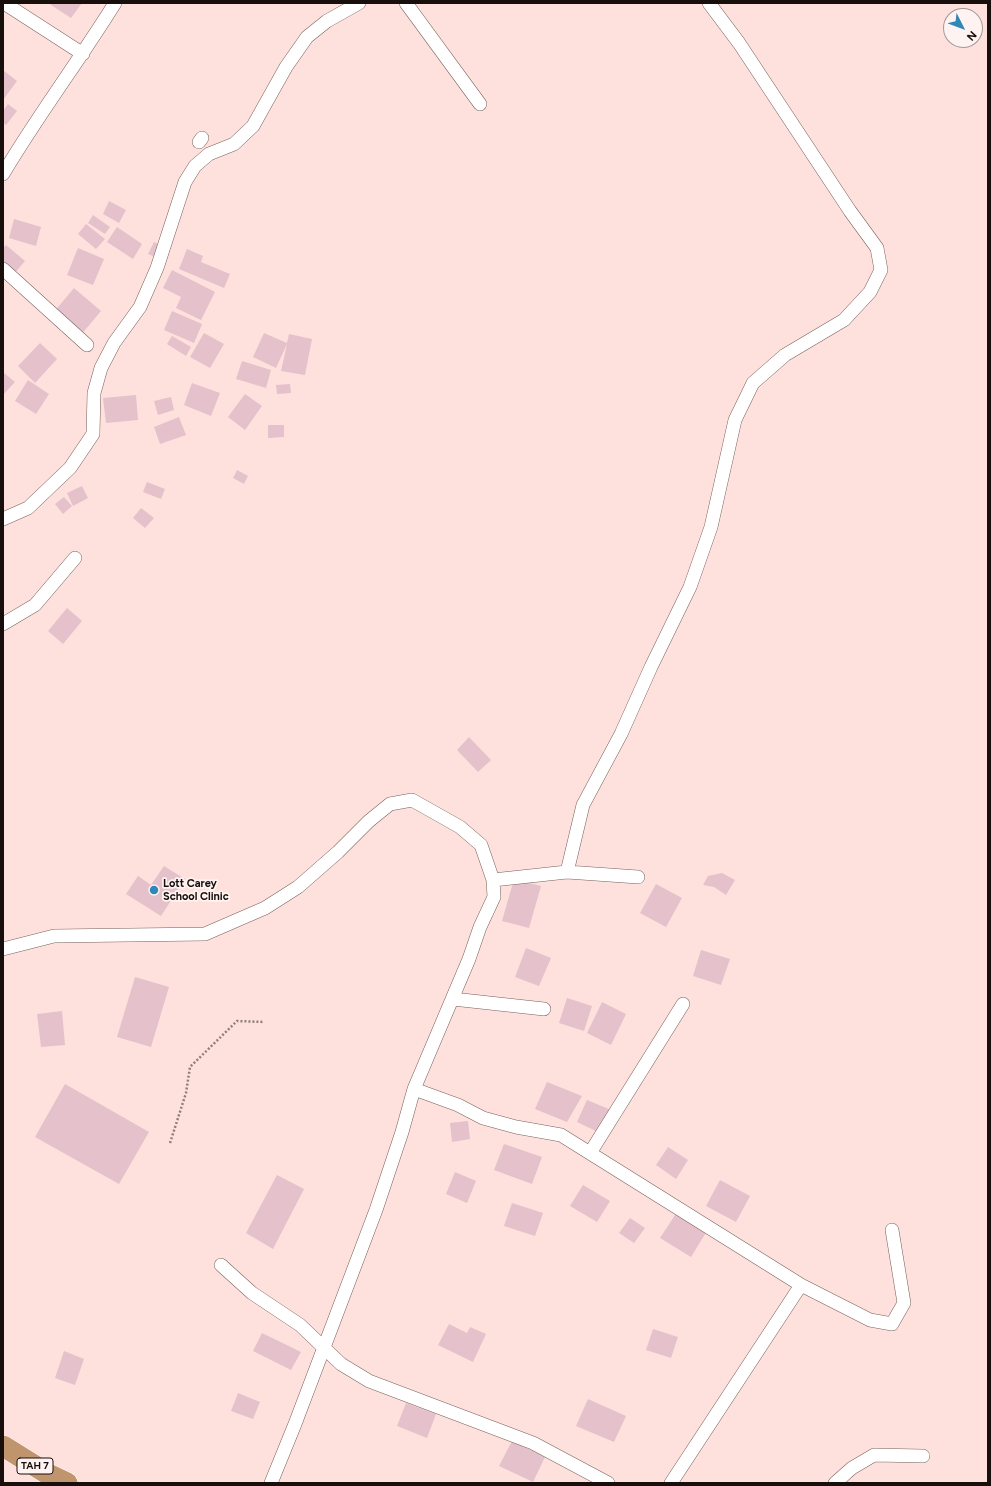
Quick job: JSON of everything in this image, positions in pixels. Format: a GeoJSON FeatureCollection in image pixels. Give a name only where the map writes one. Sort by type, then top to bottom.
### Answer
{"type":"FeatureCollection","features":[{"type":"Feature","properties":{"kind":"highway","name":"TAH 7"},"geometry":{"type":"LineString","coordinates":[[3,1446],[48,1474],[67,1483]]}},
{"type":"Feature","properties":{"kind":"street"},"geometry":{"type":"LineString","coordinates":[[4,3],[83,54]]}},
{"type":"Feature","properties":{"kind":"street"},"geometry":{"type":"LineString","coordinates":[[3,174],[24,138],[83,54],[115,3]]}},
{"type":"Feature","properties":{"kind":"street"},"geometry":{"type":"LineString","coordinates":[[3,520],[28,508],[70,468],[93,434],[94,393],[101,368],[114,343],[140,307],[157,268],[185,182],[195,166],[209,154],[234,144],[253,126],[286,67],[307,37],[327,21],[359,3]]}},
{"type":"Feature","properties":{"kind":"street"},"geometry":{"type":"LineString","coordinates":[[406,3],[480,104]]}},
{"type":"Feature","properties":{"kind":"street"},"geometry":{"type":"LineString","coordinates":[[567,872],[583,806],[621,734],[650,667],[690,587],[711,527],[735,420],[753,383],[785,355],[844,320],[870,292],[880,270],[877,248],[850,211],[739,43],[709,3]]}},
{"type":"Feature","properties":{"kind":"street"},"geometry":{"type":"LineString","coordinates":[[3,269],[88,346]]}},
{"type":"Feature","properties":{"kind":"street"},"geometry":{"type":"LineString","coordinates":[[3,624],[35,605],[75,558]]}},
{"type":"Feature","properties":{"kind":"street"},"geometry":{"type":"LineString","coordinates":[[3,948],[54,936],[205,934],[265,908],[298,887],[338,852],[369,821],[390,804],[412,800],[460,827],[481,845],[493,880],[494,897],[480,927],[453,999],[414,1090],[402,1132],[376,1210],[324,1348],[270,1483]]}},
{"type":"Feature","properties":{"kind":"street"},"geometry":{"type":"LineString","coordinates":[[493,880],[567,872],[638,877]]}},
{"type":"Feature","properties":{"kind":"street"},"geometry":{"type":"LineString","coordinates":[[453,999],[544,1009]]}},
{"type":"Feature","properties":{"kind":"street"},"geometry":{"type":"LineString","coordinates":[[590,1153],[683,1004]]}},
{"type":"Feature","properties":{"kind":"street"},"geometry":{"type":"LineString","coordinates":[[414,1090],[458,1105],[483,1118],[516,1127],[561,1135],[801,1284],[870,1320],[892,1324],[904,1303],[892,1230]]}},
{"type":"Feature","properties":{"kind":"street"},"geometry":{"type":"LineString","coordinates":[[221,1265],[252,1293],[300,1325],[341,1364],[369,1381],[533,1443],[608,1483]]}},
{"type":"Feature","properties":{"kind":"street"},"geometry":{"type":"LineString","coordinates":[[671,1483],[801,1284]]}},
{"type":"Feature","properties":{"kind":"street"},"geometry":{"type":"LineString","coordinates":[[835,1483],[852,1468],[874,1455],[923,1456]]}},
{"type":"Feature","properties":{"kind":"path"},"geometry":{"type":"LineString","coordinates":[[170,1143],[186,1093],[190,1067],[237,1021],[264,1022]]}},
{"type":"Feature","properties":{"kind":"building"},"geometry":{"type":"Polygon","coordinates":[[[48,3],[82,3],[71,18],[48,3]]]}},
{"type":"Feature","properties":{"kind":"building"},"geometry":{"type":"Polygon","coordinates":[[[3,70],[17,81],[3,100],[3,70]]]}},
{"type":"Feature","properties":{"kind":"building"},"geometry":{"type":"Polygon","coordinates":[[[8,104],[17,111],[6,125],[3,122],[3,111],[8,104]]]}},
{"type":"Feature","properties":{"kind":"building"},"geometry":{"type":"Polygon","coordinates":[[[109,201],[126,210],[119,223],[103,214],[109,201]]]}},
{"type":"Feature","properties":{"kind":"building"},"geometry":{"type":"Polygon","coordinates":[[[93,215],[110,227],[105,234],[88,223],[93,215]]]}},
{"type":"Feature","properties":{"kind":"building"},"geometry":{"type":"Polygon","coordinates":[[[14,219],[41,227],[36,246],[9,238],[14,219]]]}},
{"type":"Feature","properties":{"kind":"building"},"geometry":{"type":"Polygon","coordinates":[[[86,224],[105,239],[96,249],[78,234],[86,224]]]}},
{"type":"Feature","properties":{"kind":"building"},"geometry":{"type":"Polygon","coordinates":[[[117,227],[142,244],[133,259],[107,242],[117,227]]]}},
{"type":"Feature","properties":{"kind":"building"},"geometry":{"type":"Polygon","coordinates":[[[154,242],[163,246],[158,258],[148,254],[154,242]]]}},
{"type":"Feature","properties":{"kind":"building"},"geometry":{"type":"Polygon","coordinates":[[[6,245],[25,261],[8,281],[3,277],[3,248],[6,245]]]}},
{"type":"Feature","properties":{"kind":"building"},"geometry":{"type":"Polygon","coordinates":[[[78,248],[104,259],[93,285],[67,275],[78,248]]]}},
{"type":"Feature","properties":{"kind":"building"},"geometry":{"type":"Polygon","coordinates":[[[187,249],[203,256],[201,262],[230,274],[224,288],[179,269],[187,249]]]}},
{"type":"Feature","properties":{"kind":"building"},"geometry":{"type":"Polygon","coordinates":[[[172,270],[215,292],[201,320],[176,308],[181,297],[163,288],[172,270]]]}},
{"type":"Feature","properties":{"kind":"building"},"geometry":{"type":"Polygon","coordinates":[[[74,288],[101,311],[75,342],[48,319],[74,288]]]}},
{"type":"Feature","properties":{"kind":"building"},"geometry":{"type":"Polygon","coordinates":[[[172,311],[202,324],[194,343],[164,330],[172,311]]]}},
{"type":"Feature","properties":{"kind":"building"},"geometry":{"type":"Polygon","coordinates":[[[204,333],[224,344],[210,368],[190,357],[204,333]]]}},
{"type":"Feature","properties":{"kind":"building"},"geometry":{"type":"Polygon","coordinates":[[[264,333],[287,343],[289,334],[312,339],[305,375],[281,371],[287,344],[276,368],[253,357],[264,333]]]}},
{"type":"Feature","properties":{"kind":"building"},"geometry":{"type":"Polygon","coordinates":[[[172,336],[191,347],[186,356],[167,344],[172,336]]]}},
{"type":"Feature","properties":{"kind":"building"},"geometry":{"type":"Polygon","coordinates":[[[40,343],[57,359],[35,383],[18,366],[40,343]]]}},
{"type":"Feature","properties":{"kind":"building"},"geometry":{"type":"Polygon","coordinates":[[[242,361],[271,370],[266,388],[236,379],[242,361]]]}},
{"type":"Feature","properties":{"kind":"building"},"geometry":{"type":"Polygon","coordinates":[[[3,372],[15,382],[3,395],[3,372]]]}},
{"type":"Feature","properties":{"kind":"building"},"geometry":{"type":"Polygon","coordinates":[[[28,380],[49,394],[36,414],[15,401],[28,380]]]}},
{"type":"Feature","properties":{"kind":"building"},"geometry":{"type":"Polygon","coordinates":[[[192,383],[220,393],[211,416],[184,405],[192,383]]]}},
{"type":"Feature","properties":{"kind":"building"},"geometry":{"type":"Polygon","coordinates":[[[290,384],[291,393],[277,394],[276,385],[290,384]]]}},
{"type":"Feature","properties":{"kind":"building"},"geometry":{"type":"Polygon","coordinates":[[[245,394],[262,406],[245,430],[228,417],[245,394]]]}},
{"type":"Feature","properties":{"kind":"building"},"geometry":{"type":"Polygon","coordinates":[[[136,395],[138,420],[106,423],[103,398],[136,395]]]}},
{"type":"Feature","properties":{"kind":"building"},"geometry":{"type":"Polygon","coordinates":[[[171,397],[174,410],[158,415],[154,401],[171,397]]]}},
{"type":"Feature","properties":{"kind":"building"},"geometry":{"type":"Polygon","coordinates":[[[179,417],[186,435],[160,444],[154,427],[179,417]]]}},
{"type":"Feature","properties":{"kind":"building"},"geometry":{"type":"Polygon","coordinates":[[[268,425],[284,425],[284,437],[268,438],[268,425]]]}},
{"type":"Feature","properties":{"kind":"building"},"geometry":{"type":"Polygon","coordinates":[[[237,470],[248,476],[244,484],[233,478],[237,470]]]}},
{"type":"Feature","properties":{"kind":"building"},"geometry":{"type":"Polygon","coordinates":[[[147,482],[165,489],[161,499],[143,492],[147,482]]]}},
{"type":"Feature","properties":{"kind":"building"},"geometry":{"type":"Polygon","coordinates":[[[82,486],[88,498],[73,506],[67,493],[82,486]]]}},
{"type":"Feature","properties":{"kind":"building"},"geometry":{"type":"Polygon","coordinates":[[[64,497],[72,506],[63,514],[55,504],[64,497]]]}},
{"type":"Feature","properties":{"kind":"building"},"geometry":{"type":"Polygon","coordinates":[[[141,508],[154,518],[145,528],[133,518],[141,508]]]}},
{"type":"Feature","properties":{"kind":"building"},"geometry":{"type":"Polygon","coordinates":[[[67,608],[82,621],[63,644],[48,631],[67,608]]]}},
{"type":"Feature","properties":{"kind":"building"},"geometry":{"type":"Polygon","coordinates":[[[469,737],[491,760],[478,772],[457,750],[469,737]]]}},
{"type":"Feature","properties":{"kind":"building","name":"Lott Carey School Clinic"},"geometry":{"type":"Polygon","coordinates":[[[164,866],[185,879],[161,916],[126,894],[138,876],[151,885],[164,866]]]}},
{"type":"Feature","properties":{"kind":"building"},"geometry":{"type":"Polygon","coordinates":[[[722,873],[735,880],[726,895],[714,887],[703,885],[708,876],[722,873]]]}},
{"type":"Feature","properties":{"kind":"building"},"geometry":{"type":"Polygon","coordinates":[[[514,879],[541,886],[529,928],[502,921],[514,879]]]}},
{"type":"Feature","properties":{"kind":"building"},"geometry":{"type":"Polygon","coordinates":[[[656,884],[682,898],[666,927],[640,913],[656,884]]]}},
{"type":"Feature","properties":{"kind":"building"},"geometry":{"type":"Polygon","coordinates":[[[526,948],[551,958],[539,986],[515,977],[526,948]]]}},
{"type":"Feature","properties":{"kind":"building"},"geometry":{"type":"Polygon","coordinates":[[[701,950],[730,959],[721,985],[693,976],[701,950]]]}},
{"type":"Feature","properties":{"kind":"building"},"geometry":{"type":"Polygon","coordinates":[[[135,977],[169,987],[151,1047],[117,1037],[135,977]]]}},
{"type":"Feature","properties":{"kind":"building"},"geometry":{"type":"Polygon","coordinates":[[[567,998],[592,1006],[584,1031],[559,1023],[567,998]]]}},
{"type":"Feature","properties":{"kind":"building"},"geometry":{"type":"Polygon","coordinates":[[[602,1002],[626,1014],[611,1045],[587,1033],[602,1002]]]}},
{"type":"Feature","properties":{"kind":"building"},"geometry":{"type":"Polygon","coordinates":[[[62,1011],[65,1045],[41,1047],[37,1014],[62,1011]]]}},
{"type":"Feature","properties":{"kind":"building"},"geometry":{"type":"Polygon","coordinates":[[[547,1082],[582,1096],[567,1122],[535,1109],[547,1082]]]}},
{"type":"Feature","properties":{"kind":"building"},"geometry":{"type":"Polygon","coordinates":[[[65,1084],[149,1132],[119,1184],[35,1137],[65,1084]]]}},
{"type":"Feature","properties":{"kind":"building"},"geometry":{"type":"Polygon","coordinates":[[[587,1100],[611,1110],[600,1133],[577,1122],[587,1100]]]}},
{"type":"Feature","properties":{"kind":"building"},"geometry":{"type":"Polygon","coordinates":[[[468,1121],[470,1139],[452,1142],[450,1123],[468,1121]]]}},
{"type":"Feature","properties":{"kind":"building"},"geometry":{"type":"Polygon","coordinates":[[[504,1144],[542,1157],[532,1184],[494,1170],[504,1144]]]}},
{"type":"Feature","properties":{"kind":"building"},"geometry":{"type":"Polygon","coordinates":[[[668,1147],[688,1160],[676,1179],[656,1165],[668,1147]]]}},
{"type":"Feature","properties":{"kind":"building"},"geometry":{"type":"Polygon","coordinates":[[[455,1172],[476,1181],[467,1203],[446,1194],[455,1172]]]}},
{"type":"Feature","properties":{"kind":"building"},"geometry":{"type":"Polygon","coordinates":[[[277,1175],[304,1189],[273,1249],[246,1233],[277,1175]]]}},
{"type":"Feature","properties":{"kind":"building"},"geometry":{"type":"Polygon","coordinates":[[[720,1180],[750,1196],[736,1222],[706,1206],[720,1180]]]}},
{"type":"Feature","properties":{"kind":"building"},"geometry":{"type":"Polygon","coordinates":[[[583,1185],[610,1201],[597,1222],[570,1206],[583,1185]]]}},
{"type":"Feature","properties":{"kind":"building"},"geometry":{"type":"Polygon","coordinates":[[[512,1203],[543,1213],[535,1236],[504,1226],[512,1203]]]}},
{"type":"Feature","properties":{"kind":"building"},"geometry":{"type":"Polygon","coordinates":[[[677,1212],[707,1231],[691,1257],[660,1238],[677,1212]]]}},
{"type":"Feature","properties":{"kind":"building"},"geometry":{"type":"Polygon","coordinates":[[[630,1218],[645,1228],[634,1243],[619,1233],[630,1218]]]}},
{"type":"Feature","properties":{"kind":"building"},"geometry":{"type":"Polygon","coordinates":[[[449,1324],[467,1333],[470,1327],[486,1334],[473,1362],[438,1345],[449,1324]]]}},
{"type":"Feature","properties":{"kind":"building"},"geometry":{"type":"Polygon","coordinates":[[[653,1329],[678,1337],[671,1358],[646,1350],[653,1329]]]}},
{"type":"Feature","properties":{"kind":"building"},"geometry":{"type":"Polygon","coordinates":[[[262,1333],[301,1352],[291,1370],[253,1351],[262,1333]]]}},
{"type":"Feature","properties":{"kind":"building"},"geometry":{"type":"Polygon","coordinates":[[[64,1351],[84,1359],[75,1385],[55,1378],[64,1351]]]}},
{"type":"Feature","properties":{"kind":"building"},"geometry":{"type":"Polygon","coordinates":[[[238,1393],[260,1402],[253,1419],[231,1411],[238,1393]]]}},
{"type":"Feature","properties":{"kind":"building"},"geometry":{"type":"Polygon","coordinates":[[[588,1399],[626,1416],[614,1442],[576,1426],[588,1399]]]}},
{"type":"Feature","properties":{"kind":"building"},"geometry":{"type":"Polygon","coordinates":[[[406,1403],[436,1414],[427,1438],[397,1426],[406,1403]]]}},
{"type":"Feature","properties":{"kind":"building"},"geometry":{"type":"Polygon","coordinates":[[[512,1441],[545,1457],[533,1482],[499,1466],[512,1441]]]}},
{"type":"Feature","properties":{"kind":"place","name":"Lott Carey School Clinic"},"geometry":{"type":"Point","coordinates":[154,890]}}]}
